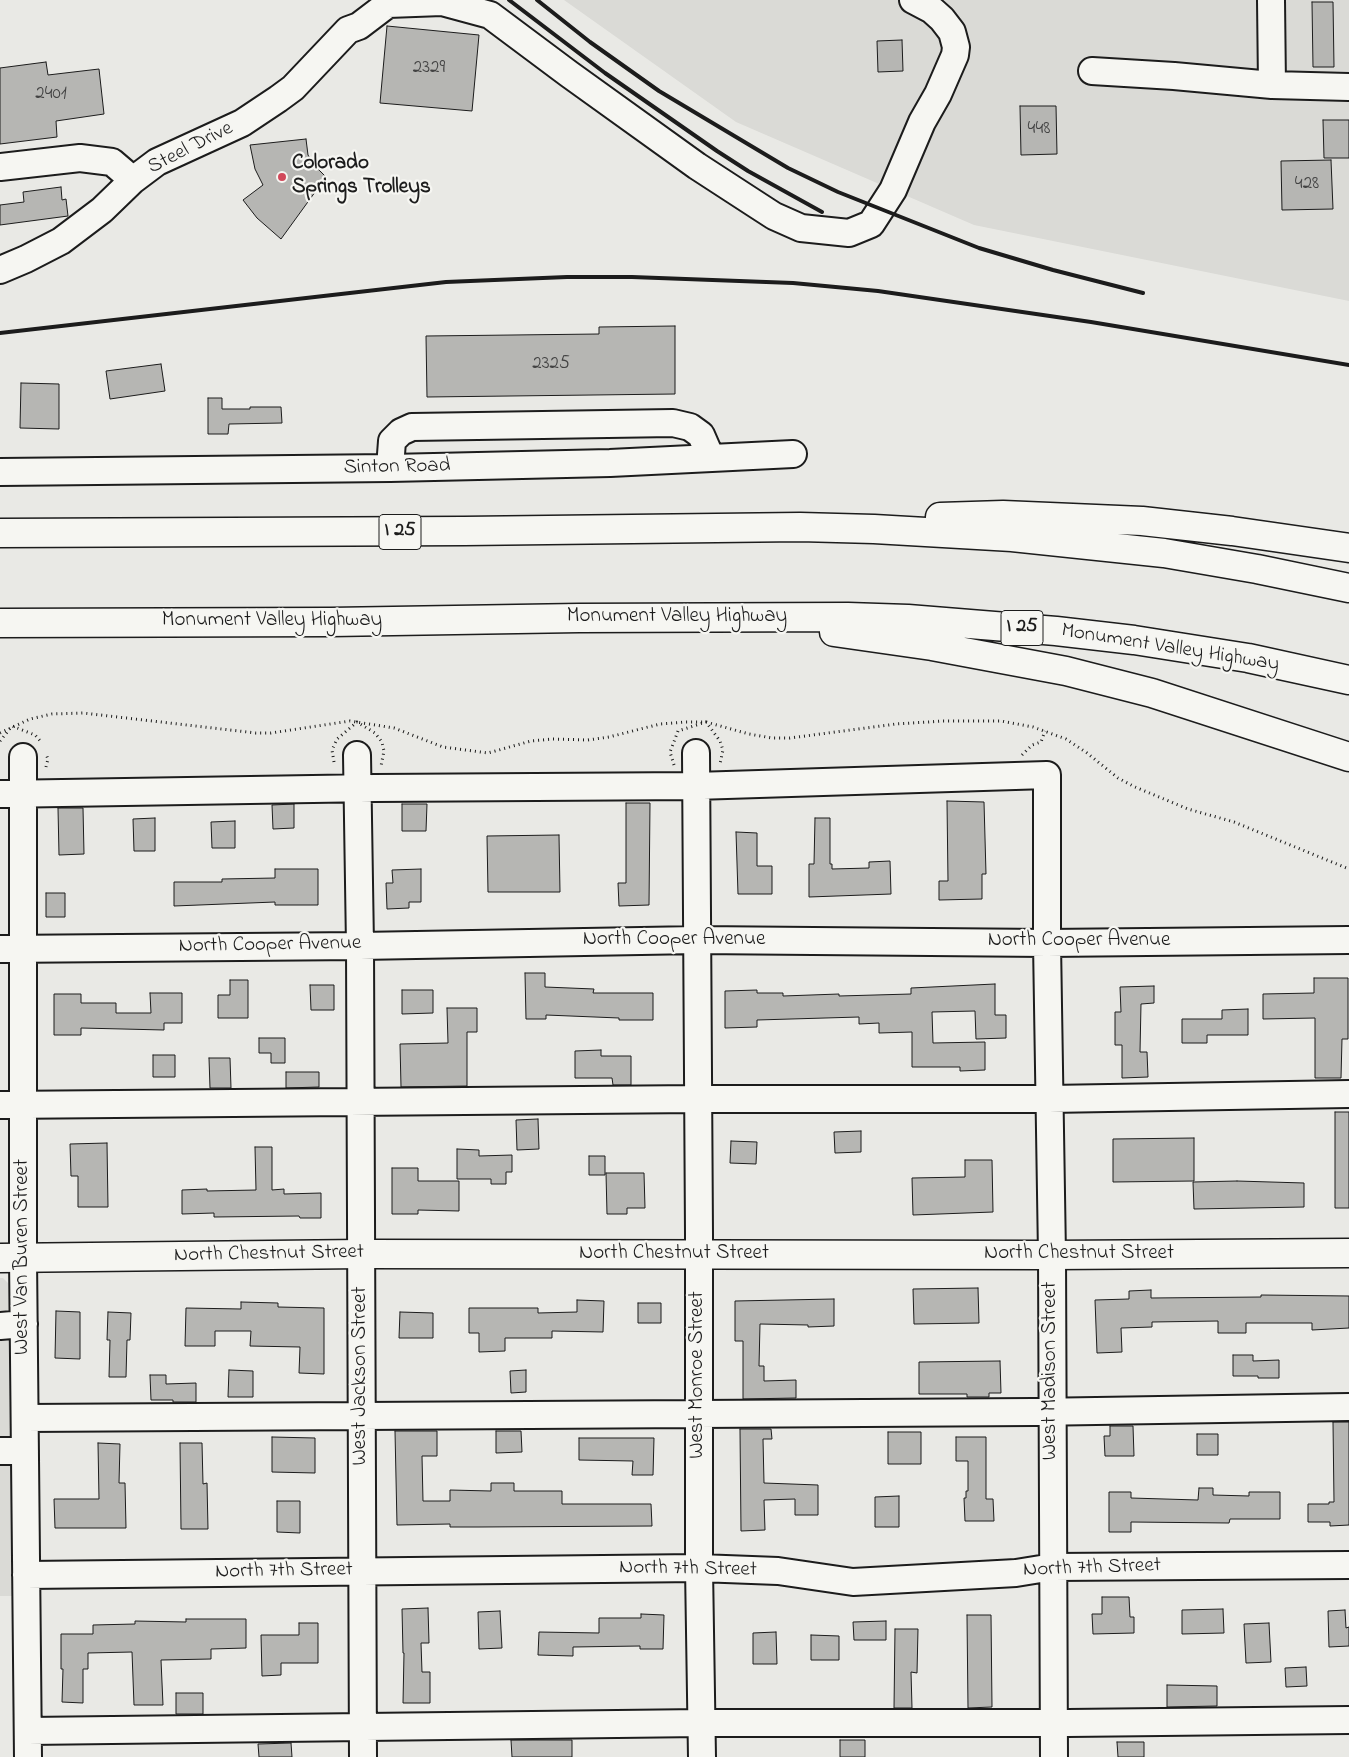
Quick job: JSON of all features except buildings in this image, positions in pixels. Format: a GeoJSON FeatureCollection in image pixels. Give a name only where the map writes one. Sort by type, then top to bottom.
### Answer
{"type":"FeatureCollection","features":[{"type":"Feature","properties":{"kind":"main road"},"geometry":{"type":"LineString","coordinates":[[800,527],[956,516],[1003,515],[1089,518],[1142,521],[1232,531],[1349,548]]}},
{"type":"Feature","properties":{"kind":"main road","name":"I 25"},"geometry":{"type":"LineString","coordinates":[[0,533],[800,527],[964,534],[1106,546],[1164,553],[1257,569],[1349,588]]}},
{"type":"Feature","properties":{"kind":"main road","name":"Monument Valley Highway"},"geometry":{"type":"LineString","coordinates":[[0,623],[321,622],[509,618],[848,617],[908,619],[1056,631],[1191,648],[1248,658],[1349,680]]}},
{"type":"Feature","properties":{"kind":"main road"},"geometry":{"type":"LineString","coordinates":[[691,618],[803,628],[872,637],[1066,671],[1152,693],[1349,757]]}},
{"type":"Feature","properties":{"kind":"main road","name":"North Chestnut Street"},"geometry":{"type":"LineString","coordinates":[[11,1258],[362,1254],[1052,1256],[1349,1253]]}},
{"type":"Feature","properties":{"kind":"street","name":"Steel Drive"},"geometry":{"type":"LineString","coordinates":[[0,270],[61,242],[102,210],[133,180],[157,162],[242,123],[278,99],[293,88],[348,30],[360,26],[388,4],[442,2],[490,15],[689,160],[756,205],[801,228],[849,234],[871,224],[893,190],[922,122],[938,94],[955,55],[955,40],[947,26],[932,10],[913,0]]}},
{"type":"Feature","properties":{"kind":"street"},"geometry":{"type":"LineString","coordinates":[[1271,0],[1272,85]]}},
{"type":"Feature","properties":{"kind":"street"},"geometry":{"type":"LineString","coordinates":[[1092,71],[1272,85],[1349,87]]}},
{"type":"Feature","properties":{"kind":"street"},"geometry":{"type":"LineString","coordinates":[[0,167],[80,158],[112,162],[133,180]]}},
{"type":"Feature","properties":{"kind":"street"},"geometry":{"type":"LineString","coordinates":[[390,468],[392,441],[400,432],[412,427],[673,424],[690,428],[701,435],[711,458]]}},
{"type":"Feature","properties":{"kind":"street","name":"Sinton Road"},"geometry":{"type":"LineString","coordinates":[[0,472],[390,468],[610,463],[793,454]]}},
{"type":"Feature","properties":{"kind":"street","name":"West Monroe Street"},"geometry":{"type":"LineString","coordinates":[[696,753],[699,1568],[702,1757]]}},
{"type":"Feature","properties":{"kind":"street","name":"West Jackson Street"},"geometry":{"type":"LineString","coordinates":[[357,755],[362,1254],[363,1757]]}},
{"type":"Feature","properties":{"kind":"street","name":"West Van Buren Street"},"geometry":{"type":"LineString","coordinates":[[23,757],[12,794],[11,1258],[12,1325],[25,1418],[12,1451],[26,1575],[28,1757]]}},
{"type":"Feature","properties":{"kind":"street","name":"West Madison Street"},"geometry":{"type":"LineString","coordinates":[[695,786],[1047,775],[1047,943],[1052,1256],[1054,1757]]}},
{"type":"Feature","properties":{"kind":"street"},"geometry":{"type":"LineString","coordinates":[[12,794],[357,788],[695,786]]}},
{"type":"Feature","properties":{"kind":"street","name":"North Cooper Avenue"},"geometry":{"type":"LineString","coordinates":[[12,948],[360,946],[697,940],[1047,943],[1349,940]]}},
{"type":"Feature","properties":{"kind":"street"},"geometry":{"type":"LineString","coordinates":[[12,1105],[698,1099],[1049,1099],[1349,1094]]}},
{"type":"Feature","properties":{"kind":"street"},"geometry":{"type":"LineString","coordinates":[[25,1418],[1052,1412],[1349,1407]]}},
{"type":"Feature","properties":{"kind":"street","name":"North 7th Street"},"geometry":{"type":"LineString","coordinates":[[26,1575],[699,1568],[778,1571],[853,1582],[1016,1572],[1053,1567],[1349,1565]]}},
{"type":"Feature","properties":{"kind":"street"},"geometry":{"type":"LineString","coordinates":[[28,1731],[701,1723],[1054,1723],[1349,1720]]}},
{"type":"Feature","properties":{"kind":"shaded area"},"geometry":{"type":"Polygon","coordinates":[[[564,0],[1349,0],[1349,301],[974,225],[736,122],[564,0]]]}},
{"type":"Feature","properties":{"kind":"shaded area"},"geometry":{"type":"Polygon","coordinates":[[[0,1278],[3,1278],[8,1283],[9,1291],[13,1596],[0,1596],[0,1278]]]}},
{"type":"Feature","properties":{"kind":"railway"},"geometry":{"type":"LineString","coordinates":[[509,0],[605,73],[717,151],[748,171],[822,212]]}},
{"type":"Feature","properties":{"kind":"railway"},"geometry":{"type":"LineString","coordinates":[[537,0],[590,42],[659,91],[788,168],[838,192],[979,248],[1053,270],[1143,293]]}},
{"type":"Feature","properties":{"kind":"railway"},"geometry":{"type":"LineString","coordinates":[[0,333],[446,282],[567,277],[632,277],[793,283],[878,291],[1091,322],[1349,365]]}},
{"type":"Feature","properties":{"kind":"place","name":"Colorado Springs Trolleys"},"geometry":{"type":"Point","coordinates":[282,177]}}]}
